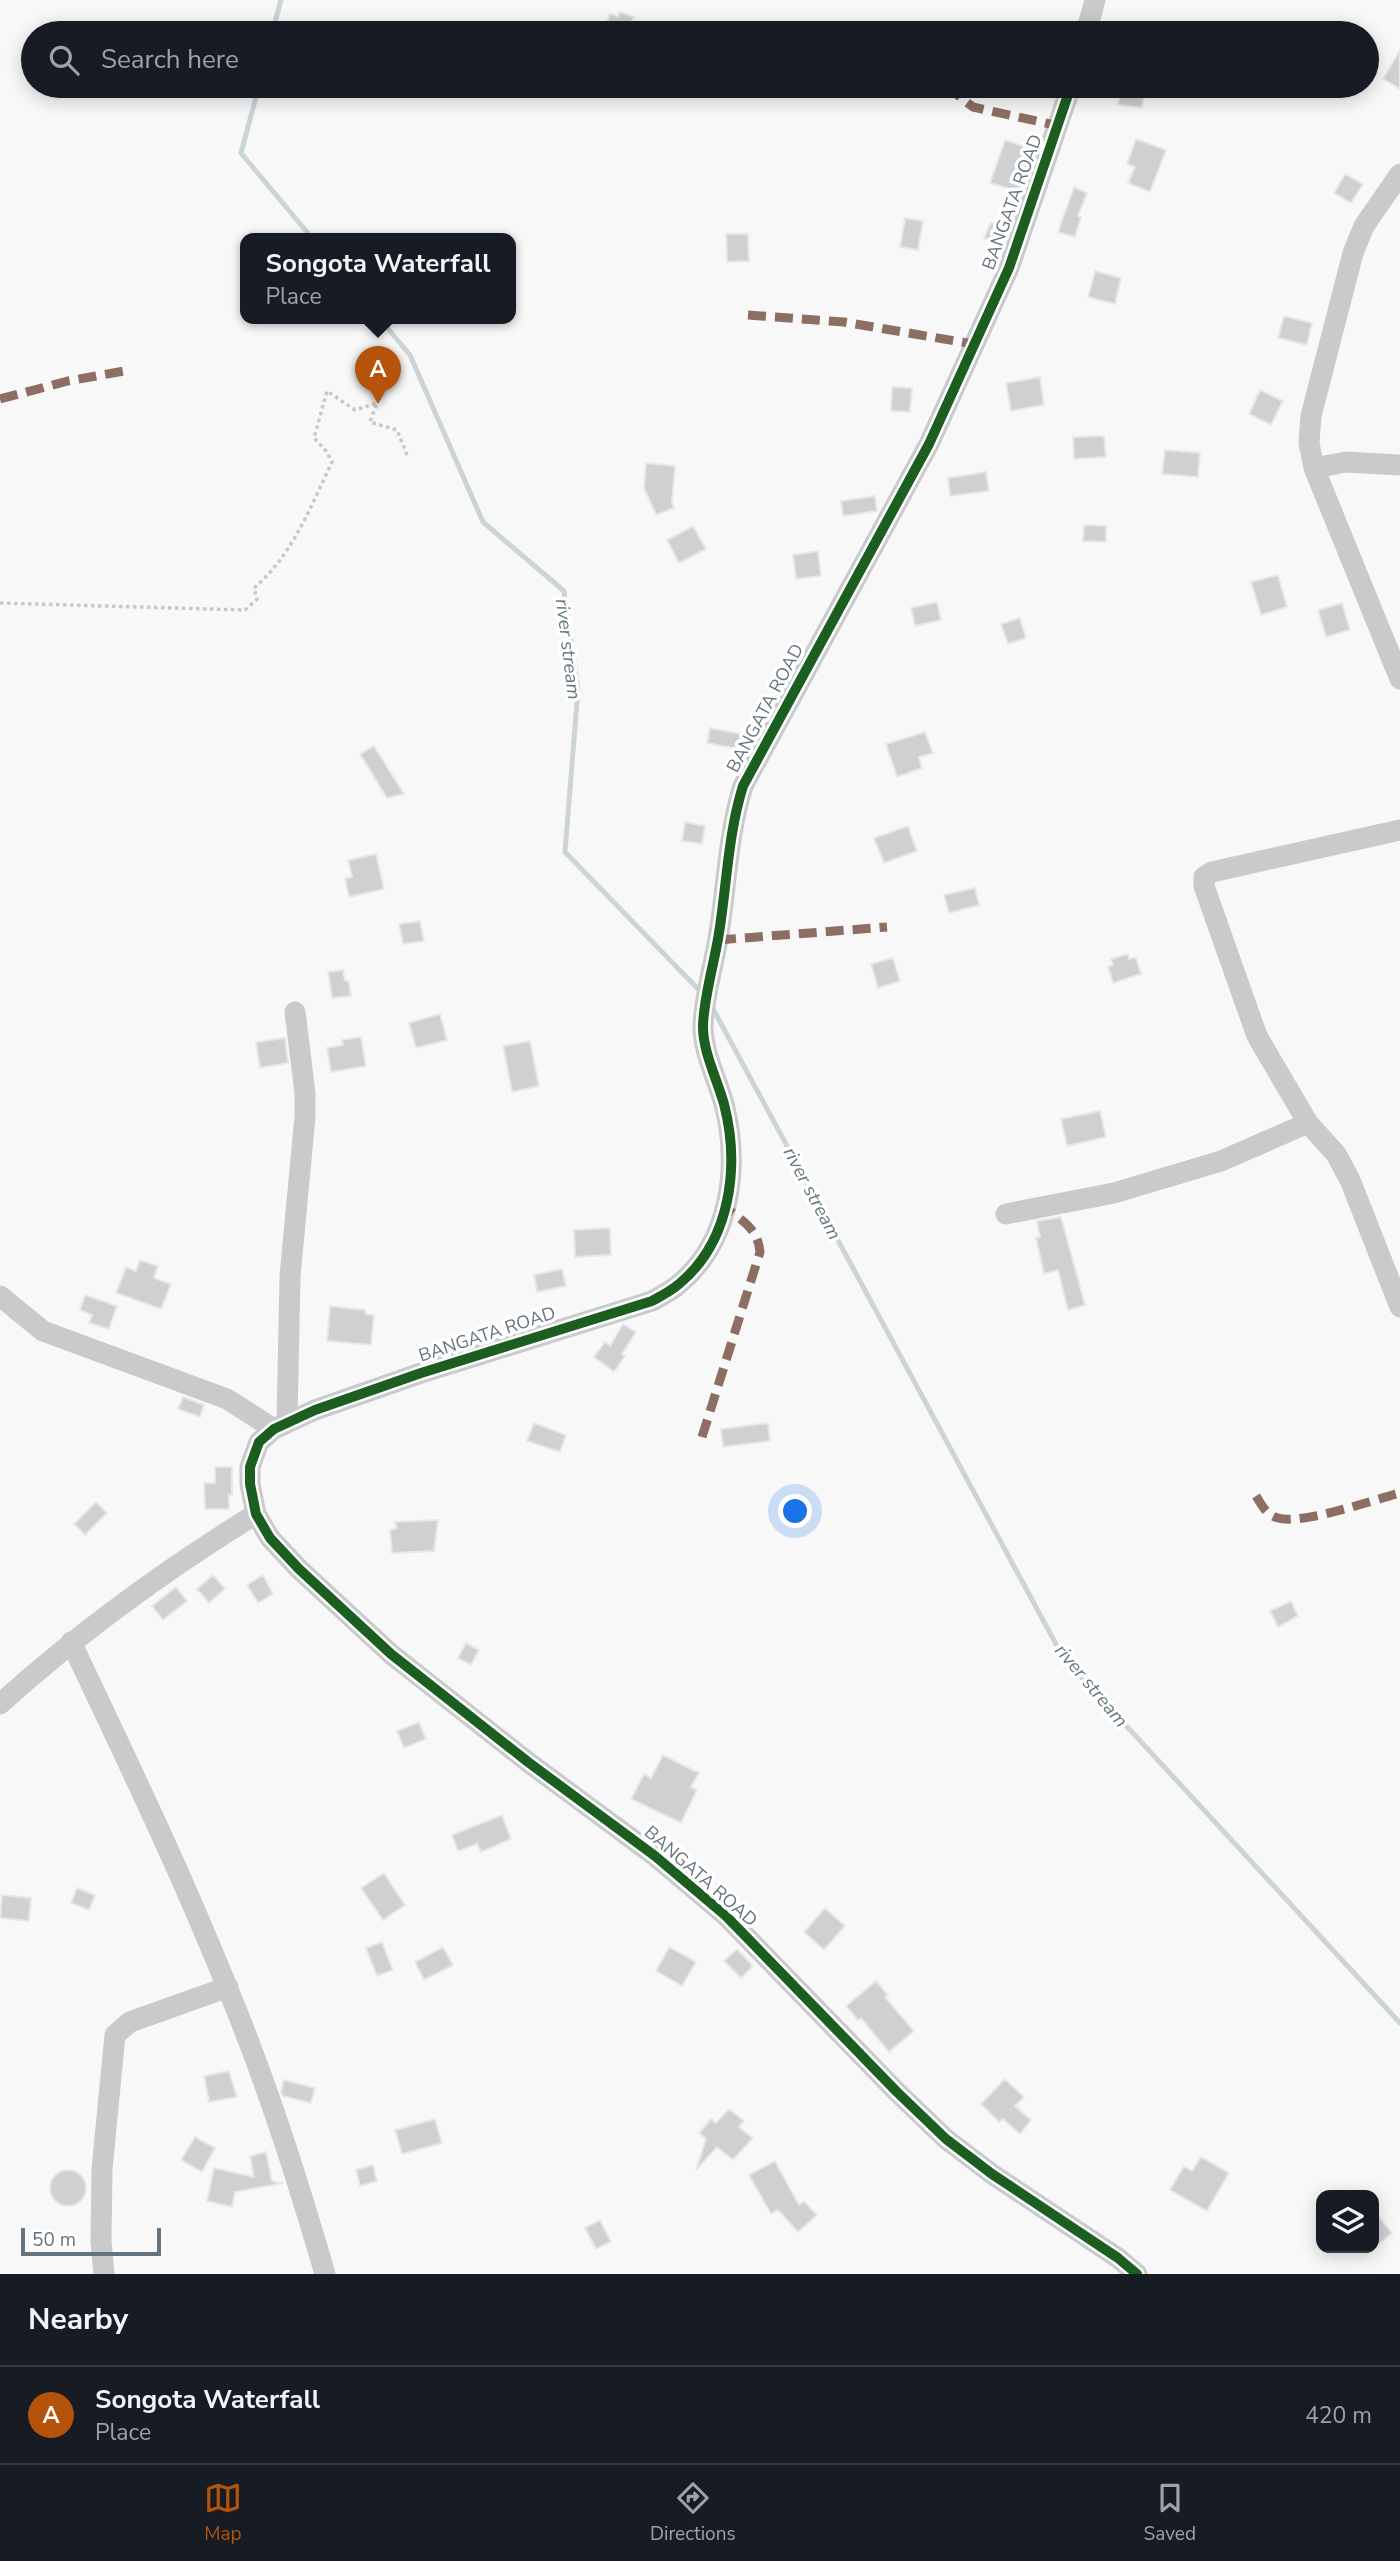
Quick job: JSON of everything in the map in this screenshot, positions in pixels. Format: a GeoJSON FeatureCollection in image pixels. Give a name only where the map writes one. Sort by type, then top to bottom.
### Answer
{"type":"FeatureCollection","features":[{"type":"Feature","properties":{"kind":"street"},"geometry":{"type":"LineString","coordinates":[[1089,21],[1095,0]]}},
{"type":"Feature","properties":{"kind":"street","name":"BANGATA ROAD"},"geometry":{"type":"LineString","coordinates":[[1067,98],[1009,268],[929,444],[743,786],[731,839],[720,929],[704,1022],[705,1038],[724,1107],[731,1150],[731,1180],[726,1208],[717,1234],[699,1264],[679,1285],[652,1301],[485,1351],[314,1410],[281,1426],[259,1442],[250,1468],[250,1484],[256,1514],[270,1538],[299,1569],[391,1654],[527,1762],[655,1856],[726,1916],[871,2067],[946,2139],[1137,2274]]}},
{"type":"Feature","properties":{"kind":"street"},"geometry":{"type":"LineString","coordinates":[[1400,174],[1364,226],[1353,253],[1311,416],[1309,443],[1314,468],[1400,679]]}},
{"type":"Feature","properties":{"kind":"street"},"geometry":{"type":"LineString","coordinates":[[1314,468],[1346,462],[1400,464]]}},
{"type":"Feature","properties":{"kind":"street"},"geometry":{"type":"LineString","coordinates":[[1400,830],[1212,872],[1204,877],[1204,886],[1256,1036],[1308,1123],[1336,1154],[1400,1307]]}},
{"type":"Feature","properties":{"kind":"street"},"geometry":{"type":"LineString","coordinates":[[0,1296],[43,1331],[227,1399],[281,1426],[291,1263],[305,1117],[305,1093],[295,1012]]}},
{"type":"Feature","properties":{"kind":"street"},"geometry":{"type":"LineString","coordinates":[[1006,1214],[1114,1193],[1220,1161],[1308,1123]]}},
{"type":"Feature","properties":{"kind":"street"},"geometry":{"type":"LineString","coordinates":[[0,1704],[71,1642],[142,1589],[256,1514]]}},
{"type":"Feature","properties":{"kind":"street"},"geometry":{"type":"LineString","coordinates":[[71,1642],[228,1987],[302,2193],[325,2274]]}},
{"type":"Feature","properties":{"kind":"street"},"geometry":{"type":"LineString","coordinates":[[104,2274],[101,2241],[102,2169],[115,2035],[130,2022],[228,1987]]}},
{"type":"Feature","properties":{"kind":"path"},"geometry":{"type":"LineString","coordinates":[[0,603],[245,610],[257,599],[254,588],[271,573],[295,537],[332,462],[327,451],[314,438],[327,391],[355,410],[377,403],[369,422],[397,430],[407,455]]}},
{"type":"Feature","properties":{"kind":"building"},"geometry":{"type":"Polygon","coordinates":[[[620,12],[634,17],[632,21],[608,21],[610,13],[618,17],[620,12]]]}},
{"type":"Feature","properties":{"kind":"building"},"geometry":{"type":"Polygon","coordinates":[[[1400,50],[1400,89],[1383,79],[1400,50]]]}},
{"type":"Feature","properties":{"kind":"building"},"geometry":{"type":"Polygon","coordinates":[[[1119,98],[1143,98],[1142,108],[1118,105],[1119,98]]]}},
{"type":"Feature","properties":{"kind":"building"},"geometry":{"type":"Polygon","coordinates":[[[1136,139],[1166,150],[1150,192],[1128,183],[1135,167],[1127,164],[1136,139]]]}},
{"type":"Feature","properties":{"kind":"building"},"geometry":{"type":"Polygon","coordinates":[[[1005,140],[1035,150],[1021,192],[990,183],[1005,140]]]}},
{"type":"Feature","properties":{"kind":"building"},"geometry":{"type":"Polygon","coordinates":[[[1345,174],[1363,184],[1351,203],[1334,193],[1345,174]]]}},
{"type":"Feature","properties":{"kind":"building"},"geometry":{"type":"Polygon","coordinates":[[[1074,187],[1087,193],[1078,216],[1081,217],[1075,237],[1058,232],[1074,187]]]}},
{"type":"Feature","properties":{"kind":"building"},"geometry":{"type":"Polygon","coordinates":[[[905,218],[923,221],[918,250],[900,247],[905,218]]]}},
{"type":"Feature","properties":{"kind":"building"},"geometry":{"type":"Polygon","coordinates":[[[991,222],[1005,228],[998,244],[984,238],[991,222]]]}},
{"type":"Feature","properties":{"kind":"building"},"geometry":{"type":"Polygon","coordinates":[[[726,234],[748,234],[749,261],[727,262],[726,234]]]}},
{"type":"Feature","properties":{"kind":"building"},"geometry":{"type":"Polygon","coordinates":[[[1095,271],[1121,278],[1115,304],[1088,297],[1095,271]]]}},
{"type":"Feature","properties":{"kind":"building"},"geometry":{"type":"Polygon","coordinates":[[[1284,316],[1312,323],[1307,345],[1278,338],[1284,316]]]}},
{"type":"Feature","properties":{"kind":"building"},"geometry":{"type":"Polygon","coordinates":[[[1040,377],[1044,405],[1011,411],[1006,383],[1040,377]]]}},
{"type":"Feature","properties":{"kind":"building"},"geometry":{"type":"Polygon","coordinates":[[[892,387],[912,388],[910,412],[891,411],[892,387]]]}},
{"type":"Feature","properties":{"kind":"building"},"geometry":{"type":"Polygon","coordinates":[[[1260,390],[1283,401],[1271,425],[1249,414],[1260,390]]]}},
{"type":"Feature","properties":{"kind":"building"},"geometry":{"type":"Polygon","coordinates":[[[1104,436],[1106,457],[1074,459],[1073,437],[1104,436]]]}},
{"type":"Feature","properties":{"kind":"building"},"geometry":{"type":"Polygon","coordinates":[[[1165,450],[1200,453],[1198,477],[1162,474],[1165,450]]]}},
{"type":"Feature","properties":{"kind":"building"},"geometry":{"type":"Polygon","coordinates":[[[646,463],[675,466],[672,503],[674,508],[656,515],[644,488],[646,463]]]}},
{"type":"Feature","properties":{"kind":"building"},"geometry":{"type":"Polygon","coordinates":[[[986,472],[989,491],[950,496],[948,478],[986,472]]]}},
{"type":"Feature","properties":{"kind":"building"},"geometry":{"type":"Polygon","coordinates":[[[875,496],[877,511],[843,516],[841,501],[875,496]]]}},
{"type":"Feature","properties":{"kind":"building"},"geometry":{"type":"Polygon","coordinates":[[[1084,525],[1106,526],[1106,542],[1083,541],[1084,525]]]}},
{"type":"Feature","properties":{"kind":"building"},"geometry":{"type":"Polygon","coordinates":[[[693,526],[706,549],[679,563],[667,540],[693,526]]]}},
{"type":"Feature","properties":{"kind":"building"},"geometry":{"type":"Polygon","coordinates":[[[818,551],[821,576],[796,579],[793,555],[818,551]]]}},
{"type":"Feature","properties":{"kind":"building"},"geometry":{"type":"Polygon","coordinates":[[[1278,575],[1287,607],[1261,615],[1251,582],[1278,575]]]}},
{"type":"Feature","properties":{"kind":"building"},"geometry":{"type":"Polygon","coordinates":[[[937,602],[941,620],[915,626],[911,608],[937,602]]]}},
{"type":"Feature","properties":{"kind":"building"},"geometry":{"type":"Polygon","coordinates":[[[1342,603],[1350,630],[1326,637],[1318,610],[1342,603]]]}},
{"type":"Feature","properties":{"kind":"building"},"geometry":{"type":"Polygon","coordinates":[[[1020,618],[1026,638],[1008,644],[1001,624],[1020,618]]]}},
{"type":"Feature","properties":{"kind":"building"},"geometry":{"type":"Polygon","coordinates":[[[710,728],[747,735],[744,750],[707,743],[710,728]]]}},
{"type":"Feature","properties":{"kind":"building"},"geometry":{"type":"Polygon","coordinates":[[[925,732],[933,753],[919,757],[922,768],[897,777],[886,744],[925,732]]]}},
{"type":"Feature","properties":{"kind":"building"},"geometry":{"type":"Polygon","coordinates":[[[374,746],[404,794],[387,798],[360,754],[374,746]]]}},
{"type":"Feature","properties":{"kind":"building"},"geometry":{"type":"Polygon","coordinates":[[[685,822],[705,826],[702,844],[682,841],[685,822]]]}},
{"type":"Feature","properties":{"kind":"building"},"geometry":{"type":"Polygon","coordinates":[[[908,826],[917,851],[884,863],[874,838],[908,826]]]}},
{"type":"Feature","properties":{"kind":"building"},"geometry":{"type":"Polygon","coordinates":[[[376,854],[384,889],[349,897],[345,879],[352,877],[348,860],[376,854]]]}},
{"type":"Feature","properties":{"kind":"building"},"geometry":{"type":"Polygon","coordinates":[[[975,888],[979,905],[949,913],[944,895],[975,888]]]}},
{"type":"Feature","properties":{"kind":"building"},"geometry":{"type":"Polygon","coordinates":[[[420,921],[424,941],[403,944],[399,924],[420,921]]]}},
{"type":"Feature","properties":{"kind":"building"},"geometry":{"type":"Polygon","coordinates":[[[1128,954],[1129,959],[1136,957],[1141,974],[1113,983],[1108,967],[1113,965],[1111,959],[1128,954]]]}},
{"type":"Feature","properties":{"kind":"building"},"geometry":{"type":"Polygon","coordinates":[[[893,958],[900,981],[878,988],[871,964],[893,958]]]}},
{"type":"Feature","properties":{"kind":"building"},"geometry":{"type":"Polygon","coordinates":[[[343,970],[345,980],[349,982],[351,996],[332,998],[328,972],[343,970]]]}},
{"type":"Feature","properties":{"kind":"building"},"geometry":{"type":"Polygon","coordinates":[[[440,1014],[447,1040],[416,1048],[409,1023],[440,1014]]]}},
{"type":"Feature","properties":{"kind":"building"},"geometry":{"type":"Polygon","coordinates":[[[361,1037],[366,1066],[331,1072],[327,1048],[343,1045],[342,1040],[361,1037]]]}},
{"type":"Feature","properties":{"kind":"building"},"geometry":{"type":"Polygon","coordinates":[[[285,1038],[288,1063],[260,1068],[256,1042],[285,1038]]]}},
{"type":"Feature","properties":{"kind":"building"},"geometry":{"type":"Polygon","coordinates":[[[530,1041],[539,1086],[512,1092],[503,1046],[530,1041]]]}},
{"type":"Feature","properties":{"kind":"building"},"geometry":{"type":"Polygon","coordinates":[[[1100,1111],[1106,1137],[1067,1146],[1061,1119],[1100,1111]]]}},
{"type":"Feature","properties":{"kind":"building"},"geometry":{"type":"Polygon","coordinates":[[[1061,1217],[1085,1305],[1068,1310],[1058,1270],[1044,1274],[1036,1238],[1040,1237],[1037,1221],[1061,1217]]]}},
{"type":"Feature","properties":{"kind":"building"},"geometry":{"type":"Polygon","coordinates":[[[610,1228],[611,1255],[575,1257],[574,1230],[610,1228]]]}},
{"type":"Feature","properties":{"kind":"building"},"geometry":{"type":"Polygon","coordinates":[[[140,1260],[158,1266],[154,1278],[171,1284],[161,1309],[116,1293],[126,1267],[136,1271],[140,1260]]]}},
{"type":"Feature","properties":{"kind":"building"},"geometry":{"type":"Polygon","coordinates":[[[562,1269],[566,1286],[537,1292],[534,1275],[562,1269]]]}},
{"type":"Feature","properties":{"kind":"building"},"geometry":{"type":"Polygon","coordinates":[[[85,1295],[117,1306],[109,1329],[89,1323],[92,1315],[80,1310],[85,1295]]]}},
{"type":"Feature","properties":{"kind":"building"},"geometry":{"type":"Polygon","coordinates":[[[330,1306],[365,1310],[366,1314],[374,1315],[371,1345],[327,1341],[330,1306]]]}},
{"type":"Feature","properties":{"kind":"building"},"geometry":{"type":"Polygon","coordinates":[[[623,1324],[636,1332],[614,1372],[594,1357],[605,1342],[610,1346],[623,1324]]]}},
{"type":"Feature","properties":{"kind":"building"},"geometry":{"type":"Polygon","coordinates":[[[183,1397],[204,1405],[200,1417],[178,1409],[183,1397]]]}},
{"type":"Feature","properties":{"kind":"building"},"geometry":{"type":"Polygon","coordinates":[[[534,1423],[566,1435],[560,1452],[527,1441],[534,1423]]]}},
{"type":"Feature","properties":{"kind":"building"},"geometry":{"type":"Polygon","coordinates":[[[768,1423],[770,1441],[723,1447],[721,1429],[768,1423]]]}},
{"type":"Feature","properties":{"kind":"building"},"geometry":{"type":"Polygon","coordinates":[[[215,1467],[232,1467],[229,1509],[205,1509],[204,1483],[215,1483],[215,1467]]]}},
{"type":"Feature","properties":{"kind":"building"},"geometry":{"type":"Polygon","coordinates":[[[96,1502],[107,1513],[85,1535],[74,1524],[96,1502]]]}},
{"type":"Feature","properties":{"kind":"building"},"geometry":{"type":"Polygon","coordinates":[[[438,1520],[434,1551],[392,1553],[390,1530],[397,1528],[395,1522],[438,1520]]]}},
{"type":"Feature","properties":{"kind":"building"},"geometry":{"type":"Polygon","coordinates":[[[213,1575],[225,1589],[209,1603],[197,1589],[213,1575]]]}},
{"type":"Feature","properties":{"kind":"building"},"geometry":{"type":"Polygon","coordinates":[[[263,1575],[273,1594],[258,1603],[247,1585],[263,1575]]]}},
{"type":"Feature","properties":{"kind":"building"},"geometry":{"type":"Polygon","coordinates":[[[176,1587],[187,1601],[163,1620],[152,1606],[176,1587]]]}},
{"type":"Feature","properties":{"kind":"building"},"geometry":{"type":"Polygon","coordinates":[[[1291,1601],[1298,1616],[1278,1627],[1270,1611],[1291,1601]]]}},
{"type":"Feature","properties":{"kind":"building"},"geometry":{"type":"Polygon","coordinates":[[[466,1643],[479,1650],[471,1665],[458,1658],[466,1643]]]}},
{"type":"Feature","properties":{"kind":"building"},"geometry":{"type":"Polygon","coordinates":[[[419,1722],[426,1739],[404,1748],[397,1731],[419,1722]]]}},
{"type":"Feature","properties":{"kind":"building"},"geometry":{"type":"Polygon","coordinates":[[[663,1755],[699,1773],[691,1787],[697,1790],[681,1823],[631,1799],[644,1774],[651,1778],[663,1755]]]}},
{"type":"Feature","properties":{"kind":"building"},"geometry":{"type":"Polygon","coordinates":[[[502,1815],[511,1839],[481,1852],[477,1844],[458,1851],[452,1835],[502,1815]]]}},
{"type":"Feature","properties":{"kind":"building"},"geometry":{"type":"Polygon","coordinates":[[[384,1873],[405,1905],[383,1920],[361,1888],[384,1873]]]}},
{"type":"Feature","properties":{"kind":"building"},"geometry":{"type":"Polygon","coordinates":[[[77,1888],[95,1895],[89,1910],[71,1903],[77,1888]]]}},
{"type":"Feature","properties":{"kind":"building"},"geometry":{"type":"Polygon","coordinates":[[[2,1895],[31,1898],[29,1921],[0,1918],[2,1895]]]}},
{"type":"Feature","properties":{"kind":"building"},"geometry":{"type":"Polygon","coordinates":[[[825,1908],[845,1926],[824,1950],[804,1932],[825,1908]]]}},
{"type":"Feature","properties":{"kind":"building"},"geometry":{"type":"Polygon","coordinates":[[[382,1942],[393,1970],[377,1976],[366,1948],[382,1942]]]}},
{"type":"Feature","properties":{"kind":"building"},"geometry":{"type":"Polygon","coordinates":[[[443,1947],[453,1965],[424,1980],[415,1962],[443,1947]]]}},
{"type":"Feature","properties":{"kind":"building"},"geometry":{"type":"Polygon","coordinates":[[[669,1947],[696,1962],[682,1986],[656,1971],[669,1947]]]}},
{"type":"Feature","properties":{"kind":"building"},"geometry":{"type":"Polygon","coordinates":[[[737,1949],[753,1966],[741,1978],[724,1961],[737,1949]]]}},
{"type":"Feature","properties":{"kind":"building"},"geometry":{"type":"Polygon","coordinates":[[[876,1981],[888,1995],[885,1997],[914,2031],[889,2052],[861,2018],[858,2020],[846,2006],[876,1981]]]}},
{"type":"Feature","properties":{"kind":"building"},"geometry":{"type":"Polygon","coordinates":[[[229,2071],[237,2097],[209,2102],[204,2076],[229,2071]]]}},
{"type":"Feature","properties":{"kind":"building"},"geometry":{"type":"Polygon","coordinates":[[[1005,2079],[1024,2097],[1015,2106],[1031,2120],[1020,2134],[1003,2119],[999,2122],[981,2104],[1005,2079]]]}},
{"type":"Feature","properties":{"kind":"building"},"geometry":{"type":"Polygon","coordinates":[[[284,2080],[315,2088],[311,2103],[283,2096],[281,2092],[284,2080]]]}},
{"type":"Feature","properties":{"kind":"building"},"geometry":{"type":"Polygon","coordinates":[[[729,2109],[744,2121],[739,2127],[753,2138],[733,2160],[717,2147],[696,2170],[706,2139],[699,2133],[711,2119],[716,2123],[729,2109]]]}},
{"type":"Feature","properties":{"kind":"building"},"geometry":{"type":"Polygon","coordinates":[[[435,2119],[442,2143],[402,2154],[395,2130],[435,2119]]]}},
{"type":"Feature","properties":{"kind":"building"},"geometry":{"type":"Polygon","coordinates":[[[195,2137],[215,2148],[202,2172],[181,2160],[195,2137]]]}},
{"type":"Feature","properties":{"kind":"building"},"geometry":{"type":"Polygon","coordinates":[[[266,2152],[272,2181],[283,2183],[235,2192],[232,2207],[207,2201],[214,2168],[254,2177],[250,2156],[266,2152]]]}},
{"type":"Feature","properties":{"kind":"building"},"geometry":{"type":"Polygon","coordinates":[[[1201,2157],[1229,2173],[1207,2211],[1170,2190],[1184,2166],[1192,2171],[1201,2157]]]}},
{"type":"Feature","properties":{"kind":"building"},"geometry":{"type":"Polygon","coordinates":[[[775,2161],[799,2205],[804,2201],[817,2215],[798,2232],[778,2210],[771,2214],[749,2175],[775,2161]]]}},
{"type":"Feature","properties":{"kind":"building"},"geometry":{"type":"Polygon","coordinates":[[[373,2165],[377,2181],[360,2186],[356,2170],[373,2165]]]}},
{"type":"Feature","properties":{"kind":"building"},"geometry":{"type":"Polygon","coordinates":[[[68,2170],[81,2175],[86,2188],[81,2201],[68,2206],[55,2201],[50,2188],[55,2175],[68,2170]]]}},
{"type":"Feature","properties":{"kind":"building"},"geometry":{"type":"Polygon","coordinates":[[[1379,2217],[1392,2233],[1379,2244],[1379,2217]]]}},
{"type":"Feature","properties":{"kind":"building"},"geometry":{"type":"Polygon","coordinates":[[[600,2220],[611,2242],[596,2249],[585,2228],[600,2220]]]}},
{"type":"Feature","properties":{"kind":"waterway","name":"river stream"},"geometry":{"type":"LineString","coordinates":[[275,21],[281,0]]}},
{"type":"Feature","properties":{"kind":"waterway","name":"river stream"},"geometry":{"type":"LineString","coordinates":[[256,98],[241,153],[308,233]]}},
{"type":"Feature","properties":{"kind":"waterway","name":"river stream"},"geometry":{"type":"LineString","coordinates":[[384,324],[410,355],[483,522],[564,591],[578,689],[565,852],[700,991]]}},
{"type":"Feature","properties":{"kind":"waterway","name":"river stream"},"geometry":{"type":"LineString","coordinates":[[712,1007],[1063,1657],[1400,2023]]}},
{"type":"Feature","properties":{"kind":"marked path"},"geometry":{"type":"LineString","coordinates":[[961,98],[973,107],[1059,126]]}},
{"type":"Feature","properties":{"kind":"marked path"},"geometry":{"type":"LineString","coordinates":[[748,315],[844,322],[973,344]]}},
{"type":"Feature","properties":{"kind":"marked path"},"geometry":{"type":"LineString","coordinates":[[0,399],[68,381],[124,371]]}},
{"type":"Feature","properties":{"kind":"marked path"},"geometry":{"type":"LineString","coordinates":[[718,940],[887,927]]}},
{"type":"Feature","properties":{"kind":"marked path"},"geometry":{"type":"LineString","coordinates":[[702,1437],[760,1252],[753,1231],[726,1208]]}},
{"type":"Feature","properties":{"kind":"marked path"},"geometry":{"type":"LineString","coordinates":[[1256,1496],[1270,1515],[1289,1519],[1320,1515],[1400,1493]]}},
{"type":"Feature","properties":{"kind":"cycle path"},"geometry":{"type":"LineString","coordinates":[[1067,98],[1009,268],[929,444],[743,786],[734,822],[703,1027],[705,1046],[724,1104],[731,1152],[727,1201],[710,1246],[697,1266],[679,1284],[652,1301],[421,1373],[315,1410],[274,1429],[259,1442],[250,1467],[250,1484],[256,1514],[270,1538],[299,1569],[391,1654],[528,1762],[655,1856],[726,1916],[946,2139],[1137,2274]]}},
{"type":"Feature","properties":{"kind":"place","name":"Songota Waterfall"},"geometry":{"type":"Point","coordinates":[378,404]}}]}
